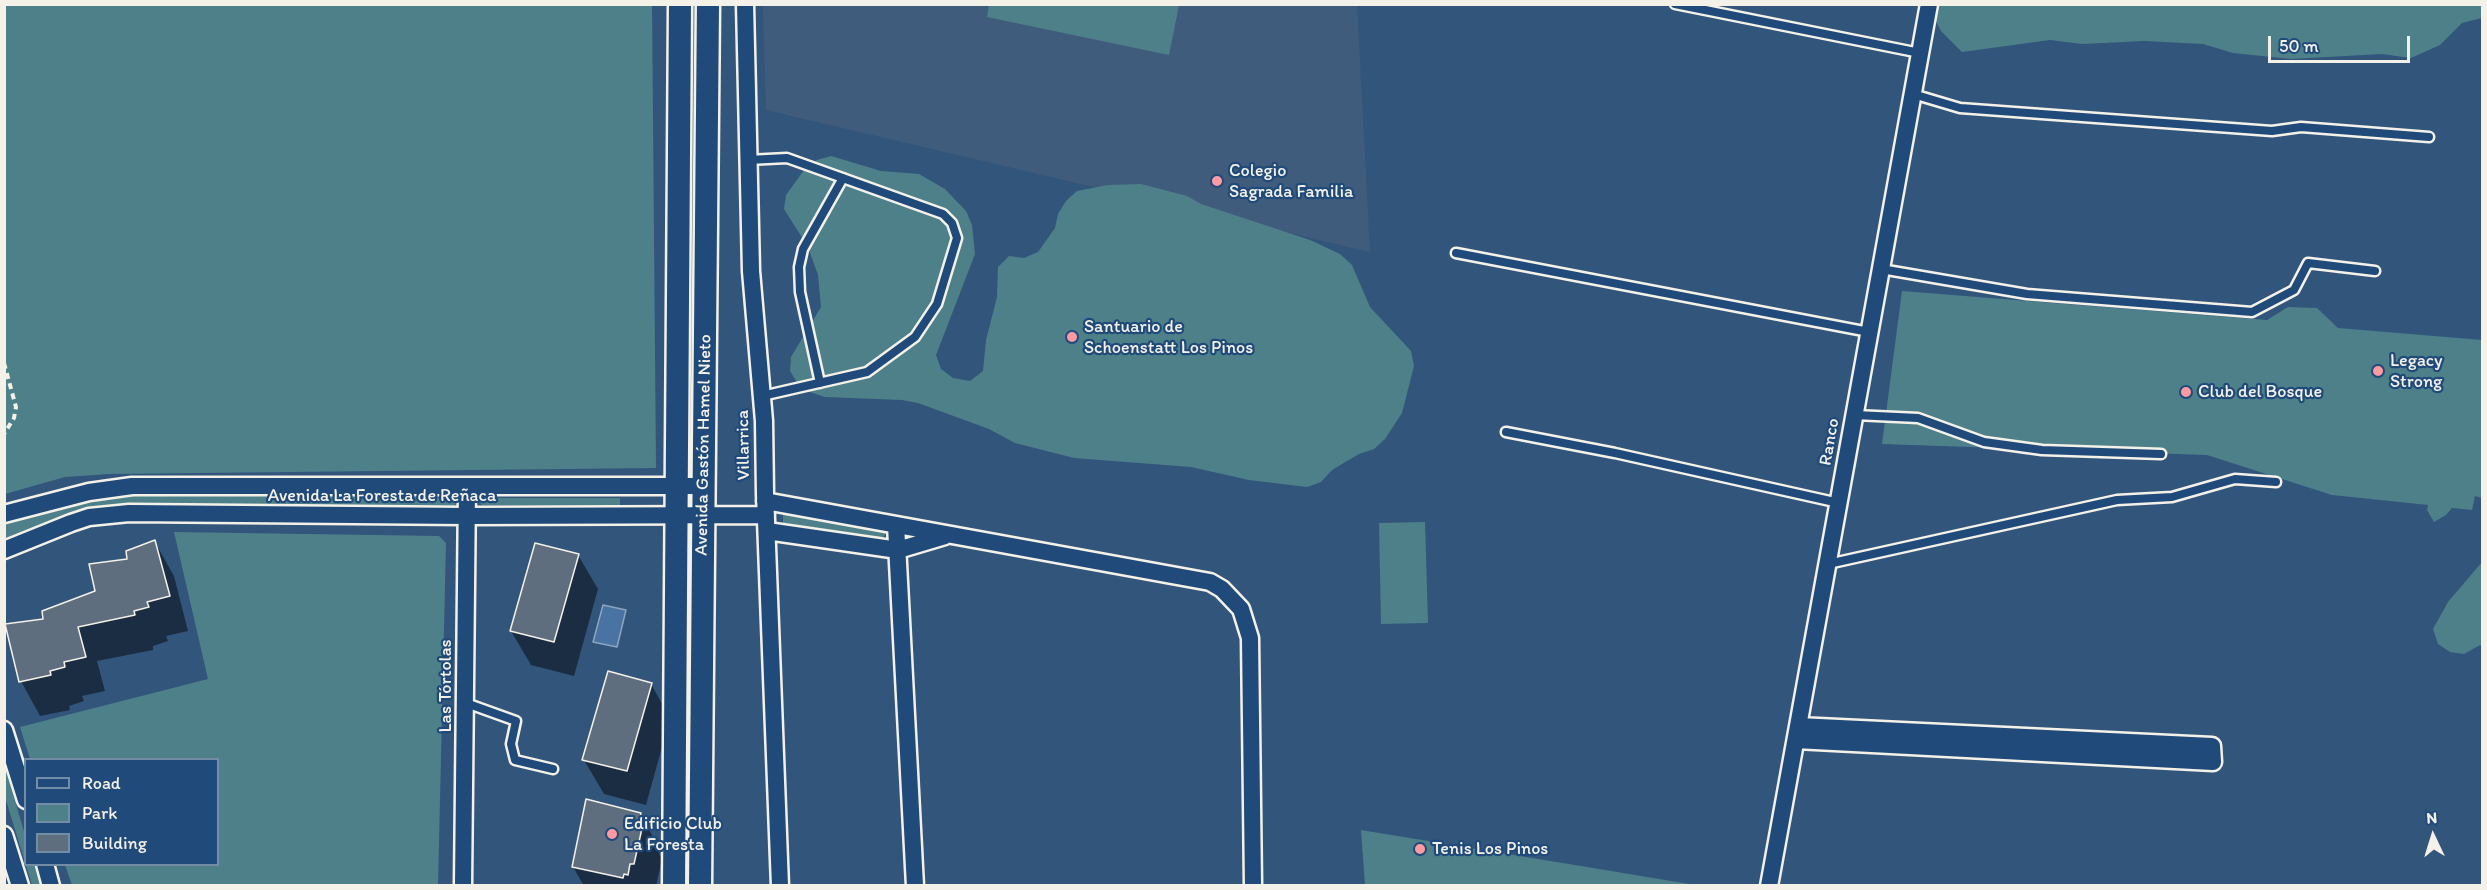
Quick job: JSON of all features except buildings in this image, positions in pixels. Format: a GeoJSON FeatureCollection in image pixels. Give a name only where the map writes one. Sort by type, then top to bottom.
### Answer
{"type":"FeatureCollection","features":[{"type":"Feature","properties":{"kind":"main road","name":"Avenida Gastón Hamel Nieto"},"geometry":{"type":"LineString","coordinates":[[674,885],[680,4]]}},
{"type":"Feature","properties":{"kind":"main road","name":"Avenida Gastón Hamel Nieto"},"geometry":{"type":"LineString","coordinates":[[700,885],[708,4]]}},
{"type":"Feature","properties":{"kind":"street","name":"Villarrica"},"geometry":{"type":"LineString","coordinates":[[745,4],[751,271],[762,396],[780,885]]}},
{"type":"Feature","properties":{"kind":"street","name":"Ranco"},"geometry":{"type":"LineString","coordinates":[[1769,885],[1929,4]]}},
{"type":"Feature","properties":{"kind":"street","name":"Avenida La Foresta de Reñaca"},"geometry":{"type":"LineString","coordinates":[[4,514],[89,492],[132,486],[467,488],[702,486]]}},
{"type":"Feature","properties":{"kind":"street","name":"Las Tórtolas"},"geometry":{"type":"LineString","coordinates":[[463,885],[467,488]]}},
{"type":"Feature","properties":{"kind":"street","name":"Avenida La Foresta de Reñaca"},"geometry":{"type":"LineString","coordinates":[[4,550],[71,523],[108,514],[766,516]]}},
{"type":"Feature","properties":{"kind":"street"},"geometry":{"type":"LineString","coordinates":[[766,516],[896,525],[1210,582],[1233,598],[1245,618],[1250,638],[1253,885]]}},
{"type":"Feature","properties":{"kind":"street"},"geometry":{"type":"LineString","coordinates":[[766,516],[898,550],[952,535]]}},
{"type":"Feature","properties":{"kind":"street"},"geometry":{"type":"LineString","coordinates":[[896,525],[915,885]]}},
{"type":"Feature","properties":{"kind":"street"},"geometry":{"type":"LineString","coordinates":[[4,730],[24,794]]}},
{"type":"Feature","properties":{"kind":"street"},"geometry":{"type":"LineString","coordinates":[[1797,733],[2212,746],[2213,762],[1797,733]]}},
{"type":"Feature","properties":{"kind":"street"},"geometry":{"type":"LineString","coordinates":[[4,835],[20,885]]}},
{"type":"Feature","properties":{"kind":"street"},"geometry":{"type":"LineString","coordinates":[[46,866],[51,885]]}},
{"type":"Feature","properties":{"kind":"lane"},"geometry":{"type":"LineString","coordinates":[[1675,4],[1920,52]]}},
{"type":"Feature","properties":{"kind":"lane"},"geometry":{"type":"LineString","coordinates":[[1913,94],[1960,108],[2272,131],[2301,128],[2428,137]]}},
{"type":"Feature","properties":{"kind":"lane"},"geometry":{"type":"LineString","coordinates":[[748,160],[787,158],[943,214],[952,223],[957,238],[937,304],[915,337],[867,372],[762,396]]}},
{"type":"Feature","properties":{"kind":"lane"},"geometry":{"type":"LineString","coordinates":[[820,382],[800,292],[799,267],[803,249],[843,178]]}},
{"type":"Feature","properties":{"kind":"lane"},"geometry":{"type":"LineString","coordinates":[[1456,253],[1869,332]]}},
{"type":"Feature","properties":{"kind":"lane"},"geometry":{"type":"LineString","coordinates":[[1881,269],[2027,294],[2252,312],[2294,290],[2308,263],[2375,271]]}},
{"type":"Feature","properties":{"kind":"lane"},"geometry":{"type":"LineString","coordinates":[[1855,415],[1918,418],[1984,442],[2042,450],[2161,454]]}},
{"type":"Feature","properties":{"kind":"lane"},"geometry":{"type":"LineString","coordinates":[[1506,432],[1615,453],[1839,503]]}},
{"type":"Feature","properties":{"kind":"lane"},"geometry":{"type":"LineString","coordinates":[[1827,564],[2117,500],[2172,497],[2235,479],[2276,482]]}},
{"type":"Feature","properties":{"kind":"lane"},"geometry":{"type":"LineString","coordinates":[[466,703],[516,721],[511,744],[515,760],[553,769]]}},
{"type":"Feature","properties":{"kind":"path"},"geometry":{"type":"LineString","coordinates":[[4,363],[16,407],[14,418],[4,434]]}},
{"type":"Feature","properties":{"kind":"shaded area","name":"Colegio Sagrada Familia"},"geometry":{"type":"Polygon","coordinates":[[[763,5],[1357,5],[1370,252],[766,110],[763,5]]]}},
{"type":"Feature","properties":{"kind":"shaded area"},"geometry":{"type":"Polygon","coordinates":[[[603,605],[626,610],[617,647],[593,642],[603,605]]]}},
{"type":"Feature","properties":{"kind":"green space"},"geometry":{"type":"Polygon","coordinates":[[[5,4],[652,5],[656,468],[109,474],[65,477],[5,494],[5,4]]]}},
{"type":"Feature","properties":{"kind":"green space"},"geometry":{"type":"Polygon","coordinates":[[[989,4],[1179,5],[1169,55],[987,17],[989,4]]]}},
{"type":"Feature","properties":{"kind":"green space"},"geometry":{"type":"Polygon","coordinates":[[[2482,4],[2482,18],[2462,23],[2440,45],[2411,58],[2382,54],[2291,59],[2233,53],[2203,44],[2144,41],[2082,44],[2050,40],[1962,52],[1941,31],[1928,5],[2482,4]]]}},
{"type":"Feature","properties":{"kind":"green space"},"geometry":{"type":"Polygon","coordinates":[[[689,5],[700,5],[695,336],[691,336],[686,293],[689,5]]]}},
{"type":"Feature","properties":{"kind":"green space","name":"Santuario de Schoenstatt Los Pinos"},"geometry":{"type":"Polygon","coordinates":[[[831,156],[881,171],[919,174],[945,189],[966,211],[972,225],[975,254],[936,355],[941,369],[953,378],[970,381],[983,371],[986,340],[997,297],[998,267],[1009,256],[1024,258],[1038,252],[1055,228],[1058,214],[1066,201],[1077,191],[1108,185],[1141,184],[1187,196],[1201,204],[1310,240],[1340,254],[1352,265],[1370,307],[1411,351],[1414,366],[1402,413],[1385,439],[1374,449],[1359,454],[1332,470],[1321,482],[1307,487],[1249,480],[1191,467],[1074,458],[1015,443],[989,429],[918,403],[902,400],[825,397],[810,392],[798,384],[790,371],[791,357],[821,307],[818,275],[808,247],[784,209],[786,195],[804,170],[817,160],[831,156]]]}},
{"type":"Feature","properties":{"kind":"green space","name":"Club del Bosque"},"geometry":{"type":"Polygon","coordinates":[[[1902,291],[2267,320],[2288,307],[2317,308],[2338,328],[2482,340],[2482,498],[2475,496],[2472,510],[2452,508],[2446,515],[2434,522],[2427,510],[2428,505],[2332,495],[2207,455],[1882,444],[1902,291]]]}},
{"type":"Feature","properties":{"kind":"green space"},"geometry":{"type":"Polygon","coordinates":[[[162,493],[454,498],[457,500],[455,506],[107,505],[71,513],[5,539],[5,522],[71,503],[162,493]]]}},
{"type":"Feature","properties":{"kind":"green space"},"geometry":{"type":"Polygon","coordinates":[[[481,498],[620,498],[620,505],[482,505],[479,502],[481,498]]]}},
{"type":"Feature","properties":{"kind":"green space"},"geometry":{"type":"Polygon","coordinates":[[[783,514],[884,528],[886,533],[883,538],[783,523],[783,514]]]}},
{"type":"Feature","properties":{"kind":"green space"},"geometry":{"type":"Polygon","coordinates":[[[1425,522],[1428,623],[1381,624],[1379,523],[1425,522]]]}},
{"type":"Feature","properties":{"kind":"green space"},"geometry":{"type":"Polygon","coordinates":[[[174,532],[439,536],[446,543],[438,885],[72,885],[65,866],[219,866],[219,758],[30,758],[20,727],[208,679],[174,532]]]}},
{"type":"Feature","properties":{"kind":"green space"},"geometry":{"type":"Polygon","coordinates":[[[687,534],[692,539],[692,885],[682,886],[687,534]]]}},
{"type":"Feature","properties":{"kind":"green space"},"geometry":{"type":"Polygon","coordinates":[[[2482,562],[2482,644],[2464,654],[2450,652],[2438,644],[2433,629],[2448,602],[2482,562]]]}},
{"type":"Feature","properties":{"kind":"green space"},"geometry":{"type":"Polygon","coordinates":[[[5,767],[24,832],[24,859],[5,797],[5,767]]]}},
{"type":"Feature","properties":{"kind":"green space","name":"Tenis Los Pinos"},"geometry":{"type":"Polygon","coordinates":[[[1361,830],[1593,868],[1695,885],[1365,885],[1361,830]]]}},
{"type":"Feature","properties":{"kind":"green space"},"geometry":{"type":"Polygon","coordinates":[[[26,866],[35,866],[41,885],[32,885],[26,866]]]}},
{"type":"Feature","properties":{"kind":"place","name":"Colegio Sagrada Familia"},"geometry":{"type":"Point","coordinates":[1217,181]}},
{"type":"Feature","properties":{"kind":"place","name":"Santuario de Schoenstatt Los Pinos"},"geometry":{"type":"Point","coordinates":[1072,337]}},
{"type":"Feature","properties":{"kind":"place","name":"Legacy Strong"},"geometry":{"type":"Point","coordinates":[2378,371]}},
{"type":"Feature","properties":{"kind":"place","name":"Club del Bosque"},"geometry":{"type":"Point","coordinates":[2186,392]}},
{"type":"Feature","properties":{"kind":"place","name":"Edificio Club La Foresta"},"geometry":{"type":"Point","coordinates":[612,834]}},
{"type":"Feature","properties":{"kind":"place","name":"Tenis Los Pinos"},"geometry":{"type":"Point","coordinates":[1420,849]}}]}
